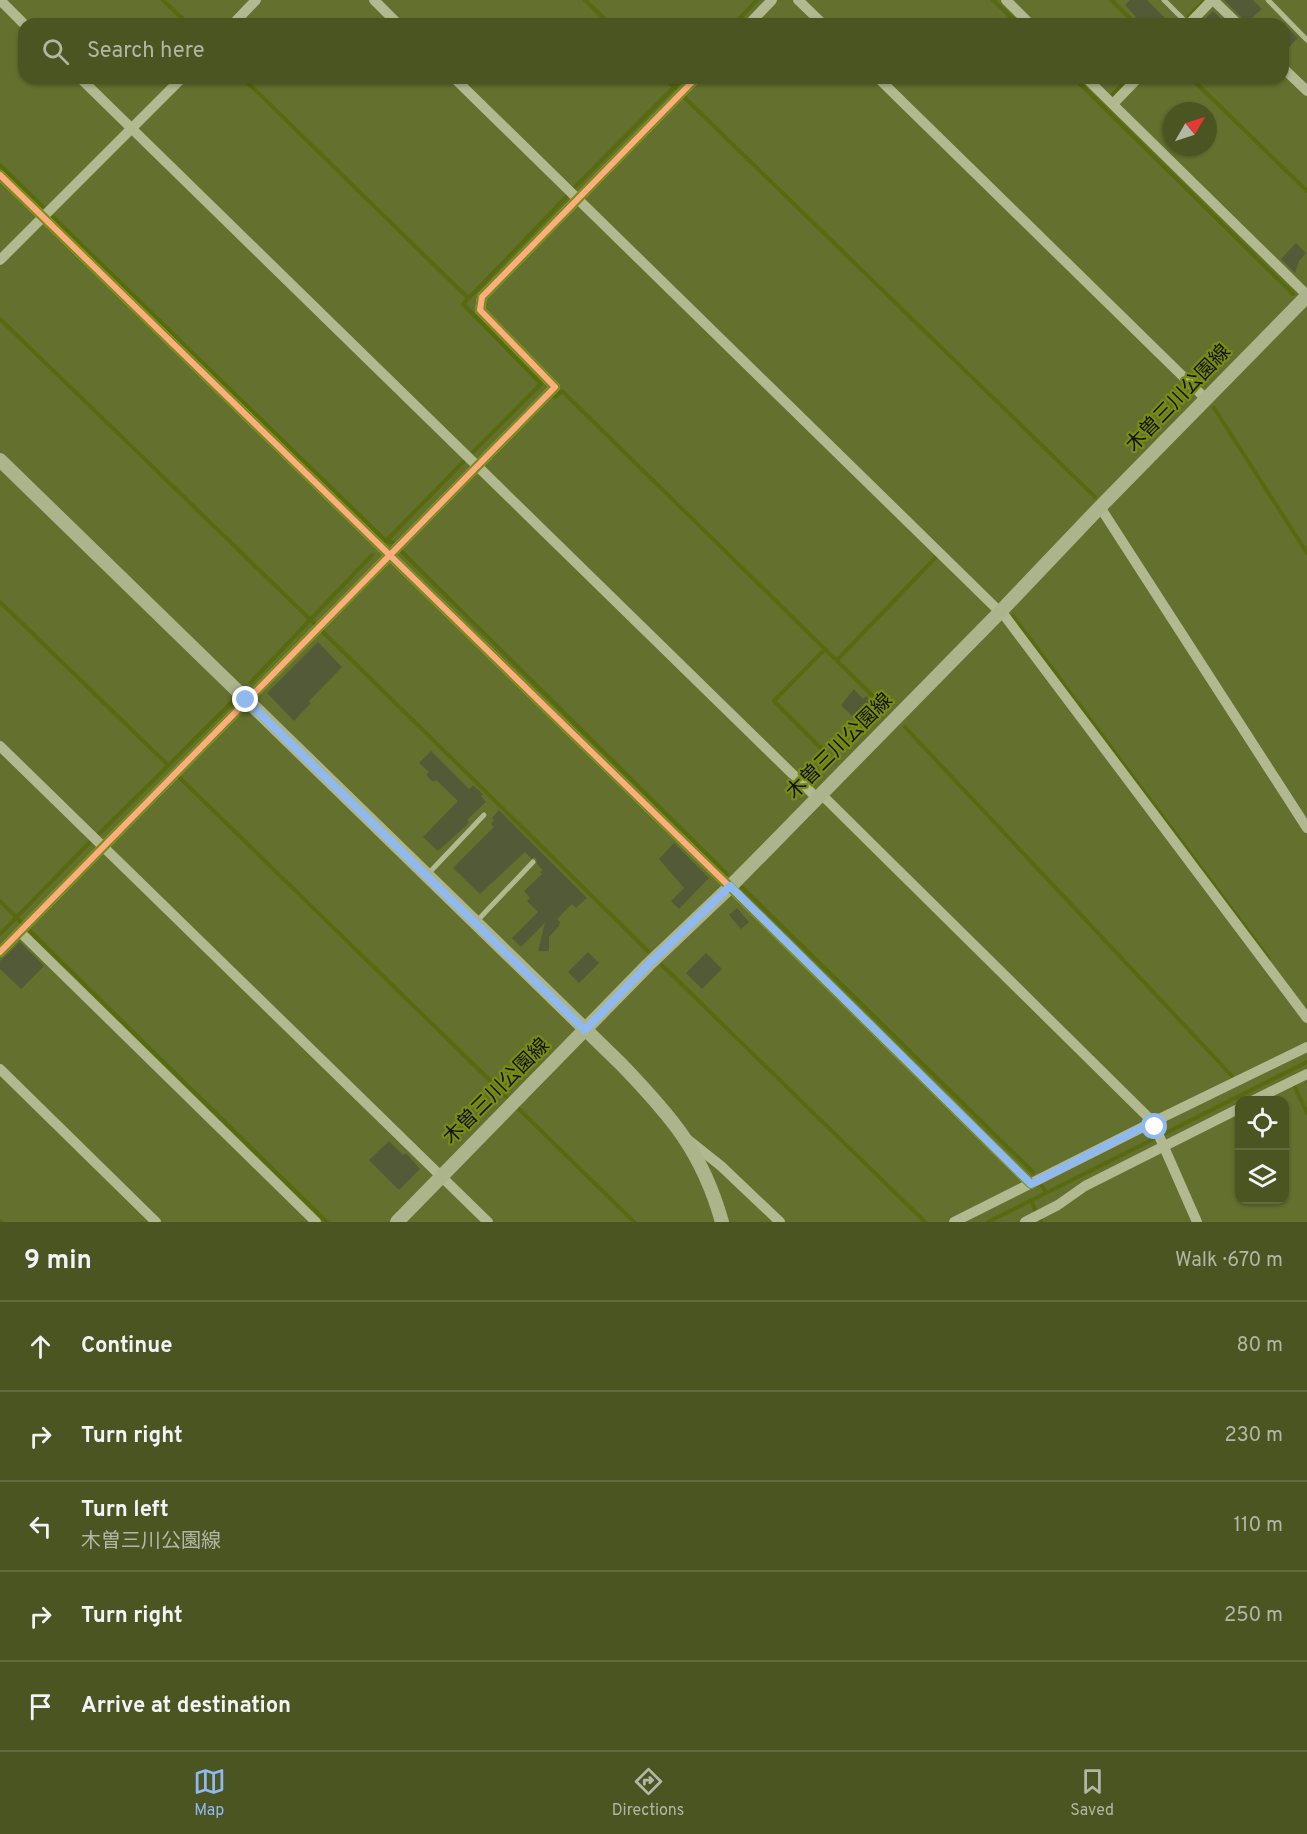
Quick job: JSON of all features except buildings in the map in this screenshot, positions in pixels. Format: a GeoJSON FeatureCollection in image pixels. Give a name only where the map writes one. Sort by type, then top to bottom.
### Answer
{"type":"FeatureCollection","features":[{"type":"Feature","properties":{"kind":"main road","name":"木曽三川公園線"},"geometry":{"type":"LineString","coordinates":[[396,1222],[648,965],[730,886],[1001,612],[1307,295]]}},
{"type":"Feature","properties":{"kind":"main road"},"geometry":{"type":"LineString","coordinates":[[0,460],[621,1064],[664,1109],[684,1137],[710,1182],[722,1222]]}},
{"type":"Feature","properties":{"kind":"street"},"geometry":{"type":"LineString","coordinates":[[0,0],[18,18]]}},
{"type":"Feature","properties":{"kind":"street"},"geometry":{"type":"LineString","coordinates":[[239,18],[256,0]]}},
{"type":"Feature","properties":{"kind":"street"},"geometry":{"type":"LineString","coordinates":[[374,0],[392,18]]}},
{"type":"Feature","properties":{"kind":"street"},"geometry":{"type":"LineString","coordinates":[[755,18],[772,0]]}},
{"type":"Feature","properties":{"kind":"street"},"geometry":{"type":"LineString","coordinates":[[798,0],[817,18]]}},
{"type":"Feature","properties":{"kind":"street"},"geometry":{"type":"LineString","coordinates":[[1006,0],[1024,18]]}},
{"type":"Feature","properties":{"kind":"street"},"geometry":{"type":"LineString","coordinates":[[1195,18],[1213,0],[1232,18]]}},
{"type":"Feature","properties":{"kind":"street"},"geometry":{"type":"LineString","coordinates":[[1289,74],[1307,91]]}},
{"type":"Feature","properties":{"kind":"street"},"geometry":{"type":"LineString","coordinates":[[86,84],[477,468],[819,796],[1154,1124],[1197,1222]]}},
{"type":"Feature","properties":{"kind":"street"},"geometry":{"type":"LineString","coordinates":[[0,260],[176,84]]}},
{"type":"Feature","properties":{"kind":"street"},"geometry":{"type":"LineString","coordinates":[[460,84],[1001,612],[1307,1018]]}},
{"type":"Feature","properties":{"kind":"street"},"geometry":{"type":"LineString","coordinates":[[0,952],[555,387],[480,310],[482,297],[690,84]]}},
{"type":"Feature","properties":{"kind":"street"},"geometry":{"type":"LineString","coordinates":[[884,84],[1206,399]]}},
{"type":"Feature","properties":{"kind":"street"},"geometry":{"type":"LineString","coordinates":[[1092,84],[1307,295]]}},
{"type":"Feature","properties":{"kind":"street"},"geometry":{"type":"LineString","coordinates":[[1113,104],[1132,84]]}},
{"type":"Feature","properties":{"kind":"street"},"geometry":{"type":"LineString","coordinates":[[0,175],[730,886],[1031,1184]]}},
{"type":"Feature","properties":{"kind":"street"},"geometry":{"type":"LineString","coordinates":[[1100,507],[1307,828]]}},
{"type":"Feature","properties":{"kind":"street"},"geometry":{"type":"LineString","coordinates":[[0,746],[488,1222]]}},
{"type":"Feature","properties":{"kind":"street"},"geometry":{"type":"LineString","coordinates":[[20,932],[316,1222]]}},
{"type":"Feature","properties":{"kind":"street"},"geometry":{"type":"LineString","coordinates":[[954,1222],[1307,1047]]}},
{"type":"Feature","properties":{"kind":"street"},"geometry":{"type":"LineString","coordinates":[[0,1069],[156,1222]]}},
{"type":"Feature","properties":{"kind":"street"},"geometry":{"type":"LineString","coordinates":[[1264,1096],[1307,1074]]}},
{"type":"Feature","properties":{"kind":"street"},"geometry":{"type":"LineString","coordinates":[[1025,1222],[1058,1205],[1085,1186],[1163,1144],[1235,1110]]}},
{"type":"Feature","properties":{"kind":"street"},"geometry":{"type":"LineString","coordinates":[[684,1137],[721,1166],[780,1222]]}},
{"type":"Feature","properties":{"kind":"lane"},"geometry":{"type":"LineString","coordinates":[[1164,0],[1183,18]]}},
{"type":"Feature","properties":{"kind":"lane"},"geometry":{"type":"LineString","coordinates":[[1268,0],[1286,18]]}},
{"type":"Feature","properties":{"kind":"lane"},"geometry":{"type":"LineString","coordinates":[[1289,22],[1307,40]]}},
{"type":"Feature","properties":{"kind":"lane"},"geometry":{"type":"LineString","coordinates":[[427,876],[484,815]]}},
{"type":"Feature","properties":{"kind":"lane"},"geometry":{"type":"LineString","coordinates":[[475,923],[533,862]]}},
{"type":"Feature","properties":{"kind":"waterway"},"geometry":{"type":"LineString","coordinates":[[163,0],[182,18]]}},
{"type":"Feature","properties":{"kind":"waterway"},"geometry":{"type":"LineString","coordinates":[[585,0],[604,18]]}},
{"type":"Feature","properties":{"kind":"waterway"},"geometry":{"type":"LineString","coordinates":[[740,18],[757,0]]}},
{"type":"Feature","properties":{"kind":"waterway"},"geometry":{"type":"LineString","coordinates":[[993,0],[1012,18]]}},
{"type":"Feature","properties":{"kind":"waterway"},"geometry":{"type":"LineString","coordinates":[[1111,0],[1130,18]]}},
{"type":"Feature","properties":{"kind":"waterway"},"geometry":{"type":"LineString","coordinates":[[1189,16],[1205,0]]}},
{"type":"Feature","properties":{"kind":"waterway"},"geometry":{"type":"LineString","coordinates":[[249,84],[468,298]]}},
{"type":"Feature","properties":{"kind":"waterway"},"geometry":{"type":"LineString","coordinates":[[671,84],[675,88]]}},
{"type":"Feature","properties":{"kind":"waterway"},"geometry":{"type":"LineString","coordinates":[[574,188],[677,84]]}},
{"type":"Feature","properties":{"kind":"waterway"},"geometry":{"type":"LineString","coordinates":[[1080,84],[1293,294]]}},
{"type":"Feature","properties":{"kind":"waterway"},"geometry":{"type":"LineString","coordinates":[[1112,95],[1122,84]]}},
{"type":"Feature","properties":{"kind":"waterway"},"geometry":{"type":"LineString","coordinates":[[1197,84],[1307,191]]}},
{"type":"Feature","properties":{"kind":"waterway"},"geometry":{"type":"LineString","coordinates":[[684,97],[1095,497]]}},
{"type":"Feature","properties":{"kind":"waterway"},"geometry":{"type":"LineString","coordinates":[[0,165],[43,207]]}},
{"type":"Feature","properties":{"kind":"waterway"},"geometry":{"type":"LineString","coordinates":[[470,455],[541,384],[463,304],[567,196]]}},
{"type":"Feature","properties":{"kind":"waterway"},"geometry":{"type":"LineString","coordinates":[[52,216],[386,541],[392,542]]}},
{"type":"Feature","properties":{"kind":"waterway"},"geometry":{"type":"LineString","coordinates":[[0,319],[314,623]]}},
{"type":"Feature","properties":{"kind":"waterway"},"geometry":{"type":"LineString","coordinates":[[553,395],[555,397],[562,391],[884,707]]}},
{"type":"Feature","properties":{"kind":"waterway"},"geometry":{"type":"LineString","coordinates":[[1214,408],[1307,553]]}},
{"type":"Feature","properties":{"kind":"waterway"},"geometry":{"type":"LineString","coordinates":[[386,541],[463,462]]}},
{"type":"Feature","properties":{"kind":"waterway"},"geometry":{"type":"LineString","coordinates":[[400,550],[727,874]]}},
{"type":"Feature","properties":{"kind":"waterway"},"geometry":{"type":"LineString","coordinates":[[251,682],[372,555]]}},
{"type":"Feature","properties":{"kind":"waterway"},"geometry":{"type":"LineString","coordinates":[[837,660],[936,557]]}},
{"type":"Feature","properties":{"kind":"waterway"},"geometry":{"type":"LineString","coordinates":[[0,602],[168,765]]}},
{"type":"Feature","properties":{"kind":"waterway"},"geometry":{"type":"LineString","coordinates":[[1013,616],[1269,959]]}},
{"type":"Feature","properties":{"kind":"waterway"},"geometry":{"type":"LineString","coordinates":[[322,631],[648,951]]}},
{"type":"Feature","properties":{"kind":"waterway"},"geometry":{"type":"LineString","coordinates":[[825,649],[774,701],[834,761]]}},
{"type":"Feature","properties":{"kind":"waterway"},"geometry":{"type":"LineString","coordinates":[[99,834],[235,699]]}},
{"type":"Feature","properties":{"kind":"waterway"},"geometry":{"type":"LineString","coordinates":[[905,727],[1232,1076]]}},
{"type":"Feature","properties":{"kind":"waterway"},"geometry":{"type":"LineString","coordinates":[[180,778],[506,1096]]}},
{"type":"Feature","properties":{"kind":"waterway"},"geometry":{"type":"LineString","coordinates":[[0,934],[91,841]]}},
{"type":"Feature","properties":{"kind":"waterway"},"geometry":{"type":"LineString","coordinates":[[742,887],[1033,1172]]}},
{"type":"Feature","properties":{"kind":"waterway"},"geometry":{"type":"LineString","coordinates":[[0,901],[21,922]]}},
{"type":"Feature","properties":{"kind":"waterway"},"geometry":{"type":"LineString","coordinates":[[30,931],[327,1222]]}},
{"type":"Feature","properties":{"kind":"waterway"},"geometry":{"type":"LineString","coordinates":[[662,965],[925,1222]]}},
{"type":"Feature","properties":{"kind":"waterway"},"geometry":{"type":"LineString","coordinates":[[988,1222],[1307,1062]]}},
{"type":"Feature","properties":{"kind":"waterway"},"geometry":{"type":"LineString","coordinates":[[1295,1087],[1307,1113]]}},
{"type":"Feature","properties":{"kind":"waterway"},"geometry":{"type":"LineString","coordinates":[[518,1108],[634,1222]]}},
{"type":"Feature","properties":{"kind":"waterway"},"geometry":{"type":"LineString","coordinates":[[1042,1186],[1046,1192]]}},
{"type":"Feature","properties":{"kind":"waterway"},"geometry":{"type":"LineString","coordinates":[[1031,1200],[1035,1210]]}},
{"type":"Feature","properties":{"kind":"cycle path"},"geometry":{"type":"LineString","coordinates":[[0,952],[555,387],[480,310],[482,297],[690,84]]}},
{"type":"Feature","properties":{"kind":"cycle path"},"geometry":{"type":"LineString","coordinates":[[0,175],[1031,1184]]}},
{"type":"Feature","properties":{"kind":"route"},"geometry":{"type":"LineString","coordinates":[[246,700],[585,1030],[730,886],[1031,1184],[1153,1122],[1155,1127]]}}]}
